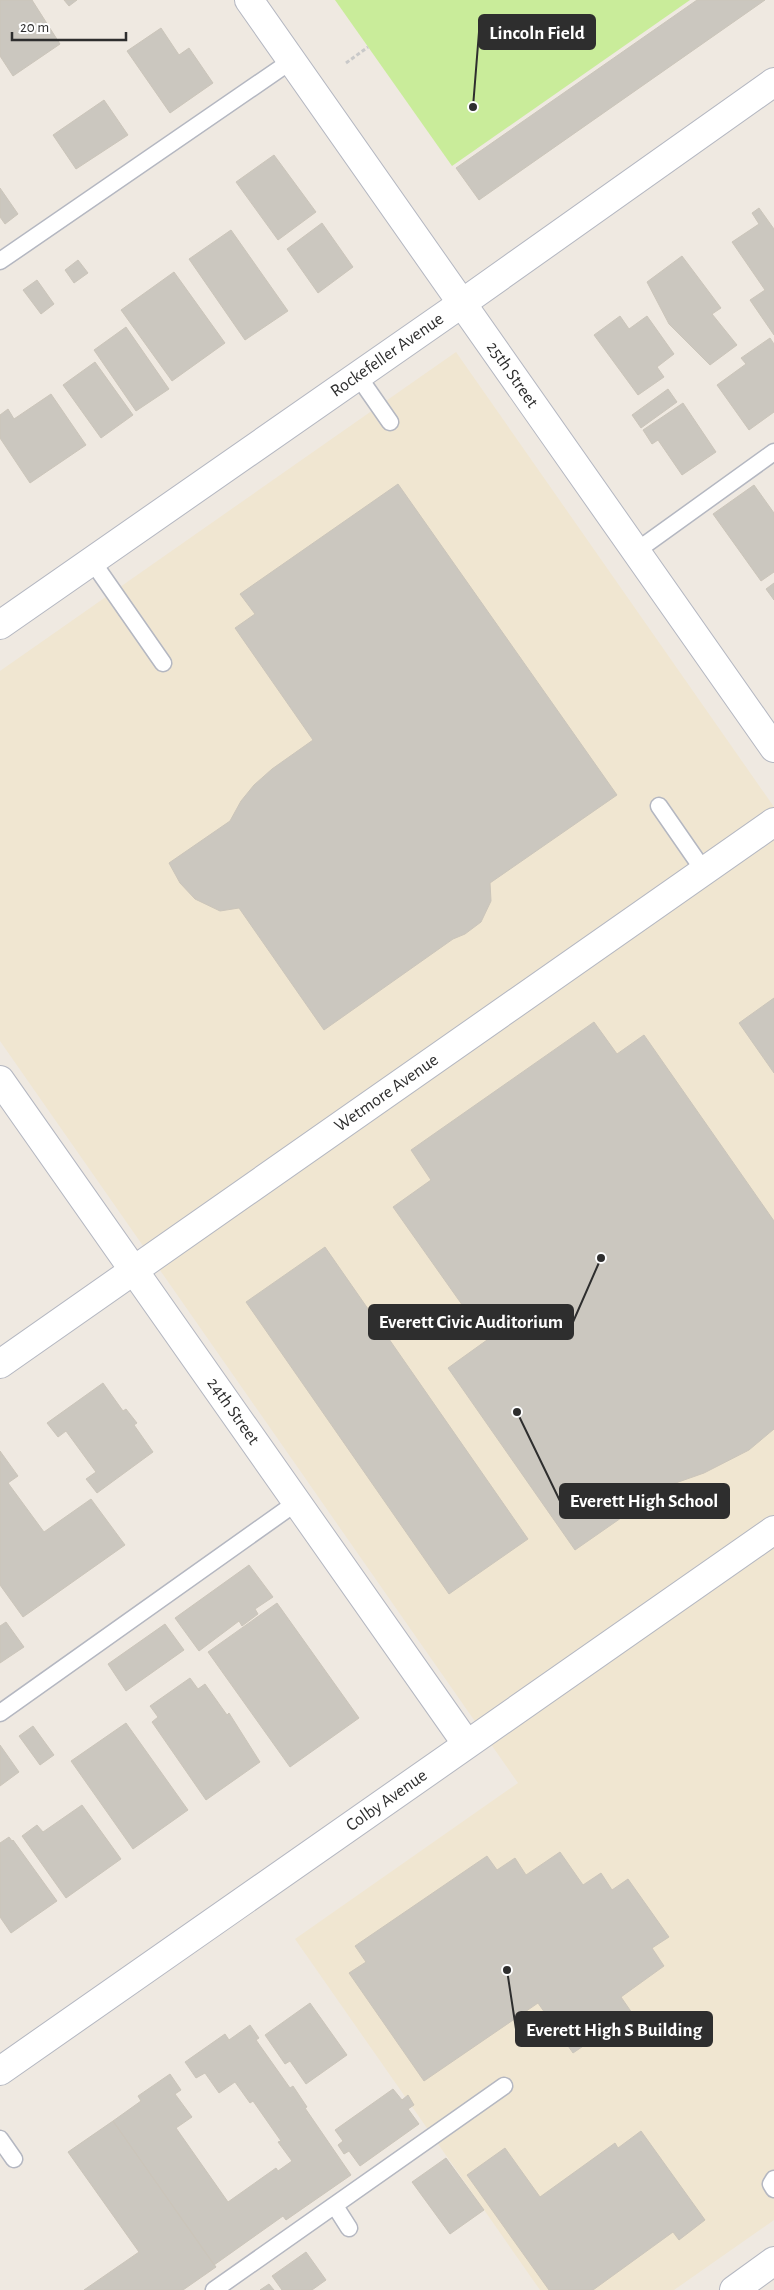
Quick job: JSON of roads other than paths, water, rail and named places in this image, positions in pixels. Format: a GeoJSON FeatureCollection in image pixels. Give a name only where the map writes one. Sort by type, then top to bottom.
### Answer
{"type":"FeatureCollection","features":[{"type":"Feature","properties":{"kind":"street","name":"25th Street"},"geometry":{"type":"LineString","coordinates":[[249,0],[774,748]]}},
{"type":"Feature","properties":{"kind":"street","name":"Rockefeller Avenue"},"geometry":{"type":"LineString","coordinates":[[0,625],[462,304],[774,82]]}},
{"type":"Feature","properties":{"kind":"street","name":"Wetmore Avenue"},"geometry":{"type":"LineString","coordinates":[[0,1364],[774,822]]}},
{"type":"Feature","properties":{"kind":"street","name":"24th Street"},"geometry":{"type":"LineString","coordinates":[[0,1080],[466,1743]]}},
{"type":"Feature","properties":{"kind":"street","name":"Colby Avenue"},"geometry":{"type":"LineString","coordinates":[[0,2071],[466,1743],[774,1530]]}},
{"type":"Feature","properties":{"kind":"street"},"geometry":{"type":"LineString","coordinates":[[734,2290],[774,2261]]}},
{"type":"Feature","properties":{"kind":"lane"},"geometry":{"type":"LineString","coordinates":[[0,261],[291,61]]}},
{"type":"Feature","properties":{"kind":"lane"},"geometry":{"type":"LineString","coordinates":[[358,376],[390,422]]}},
{"type":"Feature","properties":{"kind":"lane"},"geometry":{"type":"LineString","coordinates":[[635,552],[774,452]]}},
{"type":"Feature","properties":{"kind":"lane"},"geometry":{"type":"LineString","coordinates":[[92,561],[163,663]]}},
{"type":"Feature","properties":{"kind":"lane"},"geometry":{"type":"LineString","coordinates":[[659,806],[704,871]]}},
{"type":"Feature","properties":{"kind":"lane"},"geometry":{"type":"LineString","coordinates":[[0,1713],[297,1502]]}},
{"type":"Feature","properties":{"kind":"lane"},"geometry":{"type":"LineString","coordinates":[[214,2290],[504,2086]]}},
{"type":"Feature","properties":{"kind":"lane"},"geometry":{"type":"LineString","coordinates":[[0,2139],[14,2159]]}},
{"type":"Feature","properties":{"kind":"lane"},"geometry":{"type":"LineString","coordinates":[[774,2179],[772,2184],[774,2189]]}},
{"type":"Feature","properties":{"kind":"lane"},"geometry":{"type":"LineString","coordinates":[[335,2206],[349,2228]]}},
{"type":"Feature","properties":{"kind":"place","name":"Lincoln Field"},"geometry":{"type":"Point","coordinates":[473,107]}},
{"type":"Feature","properties":{"kind":"place","name":"Everett Civic Auditorium"},"geometry":{"type":"Point","coordinates":[601,1258]}},
{"type":"Feature","properties":{"kind":"place","name":"Everett High School"},"geometry":{"type":"Point","coordinates":[517,1412]}},
{"type":"Feature","properties":{"kind":"place","name":"Everett High S Building"},"geometry":{"type":"Point","coordinates":[507,1970]}}]}
